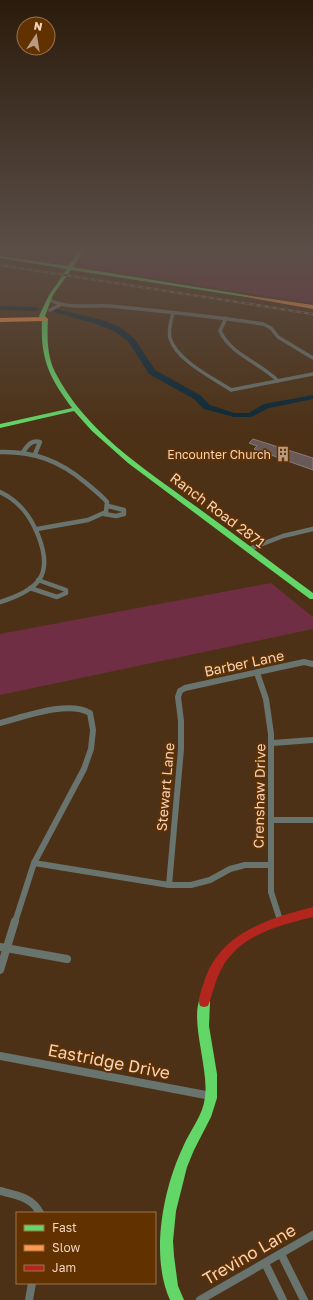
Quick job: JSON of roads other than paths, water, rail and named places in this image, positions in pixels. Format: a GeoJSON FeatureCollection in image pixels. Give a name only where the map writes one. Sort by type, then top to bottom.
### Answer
{"type":"FeatureCollection","features":[{"type":"Feature","properties":{"kind":"main road","name":"Ranch Road 2871"},"geometry":{"type":"LineString","coordinates":[[45,308],[42,316],[45,319]]}},
{"type":"Feature","properties":{"kind":"main road","name":"Ranch Road 2871"},"geometry":{"type":"LineString","coordinates":[[50,310],[45,319],[44,348],[49,365],[75,408],[111,446],[313,597]]}},
{"type":"Feature","properties":{"kind":"main road"},"geometry":{"type":"LineString","coordinates":[[0,320],[45,319]]}},
{"type":"Feature","properties":{"kind":"main road"},"geometry":{"type":"LineString","coordinates":[[0,426],[75,408]]}},
{"type":"Feature","properties":{"kind":"main road"},"geometry":{"type":"LineString","coordinates":[[177,1300],[172,1294],[166,1256],[166,1224],[174,1185],[188,1151],[207,1116],[212,1096],[211,1068],[203,1027],[206,995],[216,966],[234,944],[255,929],[280,920],[313,912]]}},
{"type":"Feature","properties":{"kind":"street"},"geometry":{"type":"LineString","coordinates":[[50,310],[55,308]]}},
{"type":"Feature","properties":{"kind":"street"},"geometry":{"type":"LineString","coordinates":[[121,308],[226,318],[264,324],[271,328],[278,337],[313,358]]}},
{"type":"Feature","properties":{"kind":"street"},"geometry":{"type":"LineString","coordinates":[[173,313],[170,339],[174,348],[192,364],[231,390],[238,390],[313,374]]}},
{"type":"Feature","properties":{"kind":"street"},"geometry":{"type":"LineString","coordinates":[[226,318],[220,330],[222,338],[230,346],[271,373],[278,381]]}},
{"type":"Feature","properties":{"kind":"street"},"geometry":{"type":"LineString","coordinates":[[24,452],[29,443],[36,441],[40,442],[35,454]]}},
{"type":"Feature","properties":{"kind":"street"},"geometry":{"type":"LineString","coordinates":[[0,452],[24,452],[35,454],[50,458],[65,466],[105,499],[108,506],[104,514]]}},
{"type":"Feature","properties":{"kind":"street"},"geometry":{"type":"LineString","coordinates":[[0,492],[23,508],[31,517],[37,529],[46,563],[38,580],[30,588],[19,596],[0,602]]}},
{"type":"Feature","properties":{"kind":"street"},"geometry":{"type":"LineString","coordinates":[[37,529],[88,520],[104,514],[116,516],[124,514],[124,510],[108,506]]}},
{"type":"Feature","properties":{"kind":"street"},"geometry":{"type":"LineString","coordinates":[[249,549],[283,536],[313,529]]}},
{"type":"Feature","properties":{"kind":"street"},"geometry":{"type":"LineString","coordinates":[[30,588],[57,597],[66,594],[66,590],[62,588],[38,580]]}},
{"type":"Feature","properties":{"kind":"street","name":"Barber Lane"},"geometry":{"type":"LineString","coordinates":[[180,691],[304,662],[313,664]]}},
{"type":"Feature","properties":{"kind":"street","name":"Crenshaw Drive"},"geometry":{"type":"LineString","coordinates":[[257,673],[263,687],[268,706],[272,744],[271,892],[280,920]]}},
{"type":"Feature","properties":{"kind":"street","name":"Stewart Lane"},"geometry":{"type":"LineString","coordinates":[[169,885],[181,749],[181,721],[178,697],[180,691]]}},
{"type":"Feature","properties":{"kind":"street"},"geometry":{"type":"LineString","coordinates":[[0,722],[63,709],[83,708],[88,711],[92,718],[94,729],[87,760],[73,794],[34,864],[4,948],[0,970]]}},
{"type":"Feature","properties":{"kind":"street"},"geometry":{"type":"LineString","coordinates":[[272,744],[313,740]]}},
{"type":"Feature","properties":{"kind":"street"},"geometry":{"type":"LineString","coordinates":[[271,820],[313,820]]}},
{"type":"Feature","properties":{"kind":"street"},"geometry":{"type":"LineString","coordinates":[[34,864],[169,885],[191,885],[210,880],[230,869],[245,865],[270,865]]}},
{"type":"Feature","properties":{"kind":"street"},"geometry":{"type":"LineString","coordinates":[[4,948],[67,959]]}},
{"type":"Feature","properties":{"kind":"street","name":"Eastridge Drive"},"geometry":{"type":"LineString","coordinates":[[0,1056],[212,1096]]}},
{"type":"Feature","properties":{"kind":"street"},"geometry":{"type":"LineString","coordinates":[[0,1191],[26,1198],[38,1206],[40,1212]]}},
{"type":"Feature","properties":{"kind":"street","name":"Trevino Lane"},"geometry":{"type":"LineString","coordinates":[[200,1300],[313,1235]]}},
{"type":"Feature","properties":{"kind":"street"},"geometry":{"type":"LineString","coordinates":[[281,1254],[304,1300]]}},
{"type":"Feature","properties":{"kind":"street"},"geometry":{"type":"LineString","coordinates":[[265,1263],[283,1300]]}},
{"type":"Feature","properties":{"kind":"street"},"geometry":{"type":"LineString","coordinates":[[29,1300],[32,1284]]}},
{"type":"Feature","properties":{"kind":"waterway"},"geometry":{"type":"LineString","coordinates":[[0,308],[36,309]]}},
{"type":"Feature","properties":{"kind":"waterway"},"geometry":{"type":"LineString","coordinates":[[56,311],[99,322],[117,329],[131,340],[152,372],[197,397],[207,407],[234,415],[251,415],[267,406],[313,397]]}},
{"type":"Feature","properties":{"kind":"railway"},"geometry":{"type":"LineString","coordinates":[[273,308],[313,314]]}},
{"type":"Feature","properties":{"kind":"place","name":"Encounter Church"},"geometry":{"type":"Point","coordinates":[283,454]}}]}
